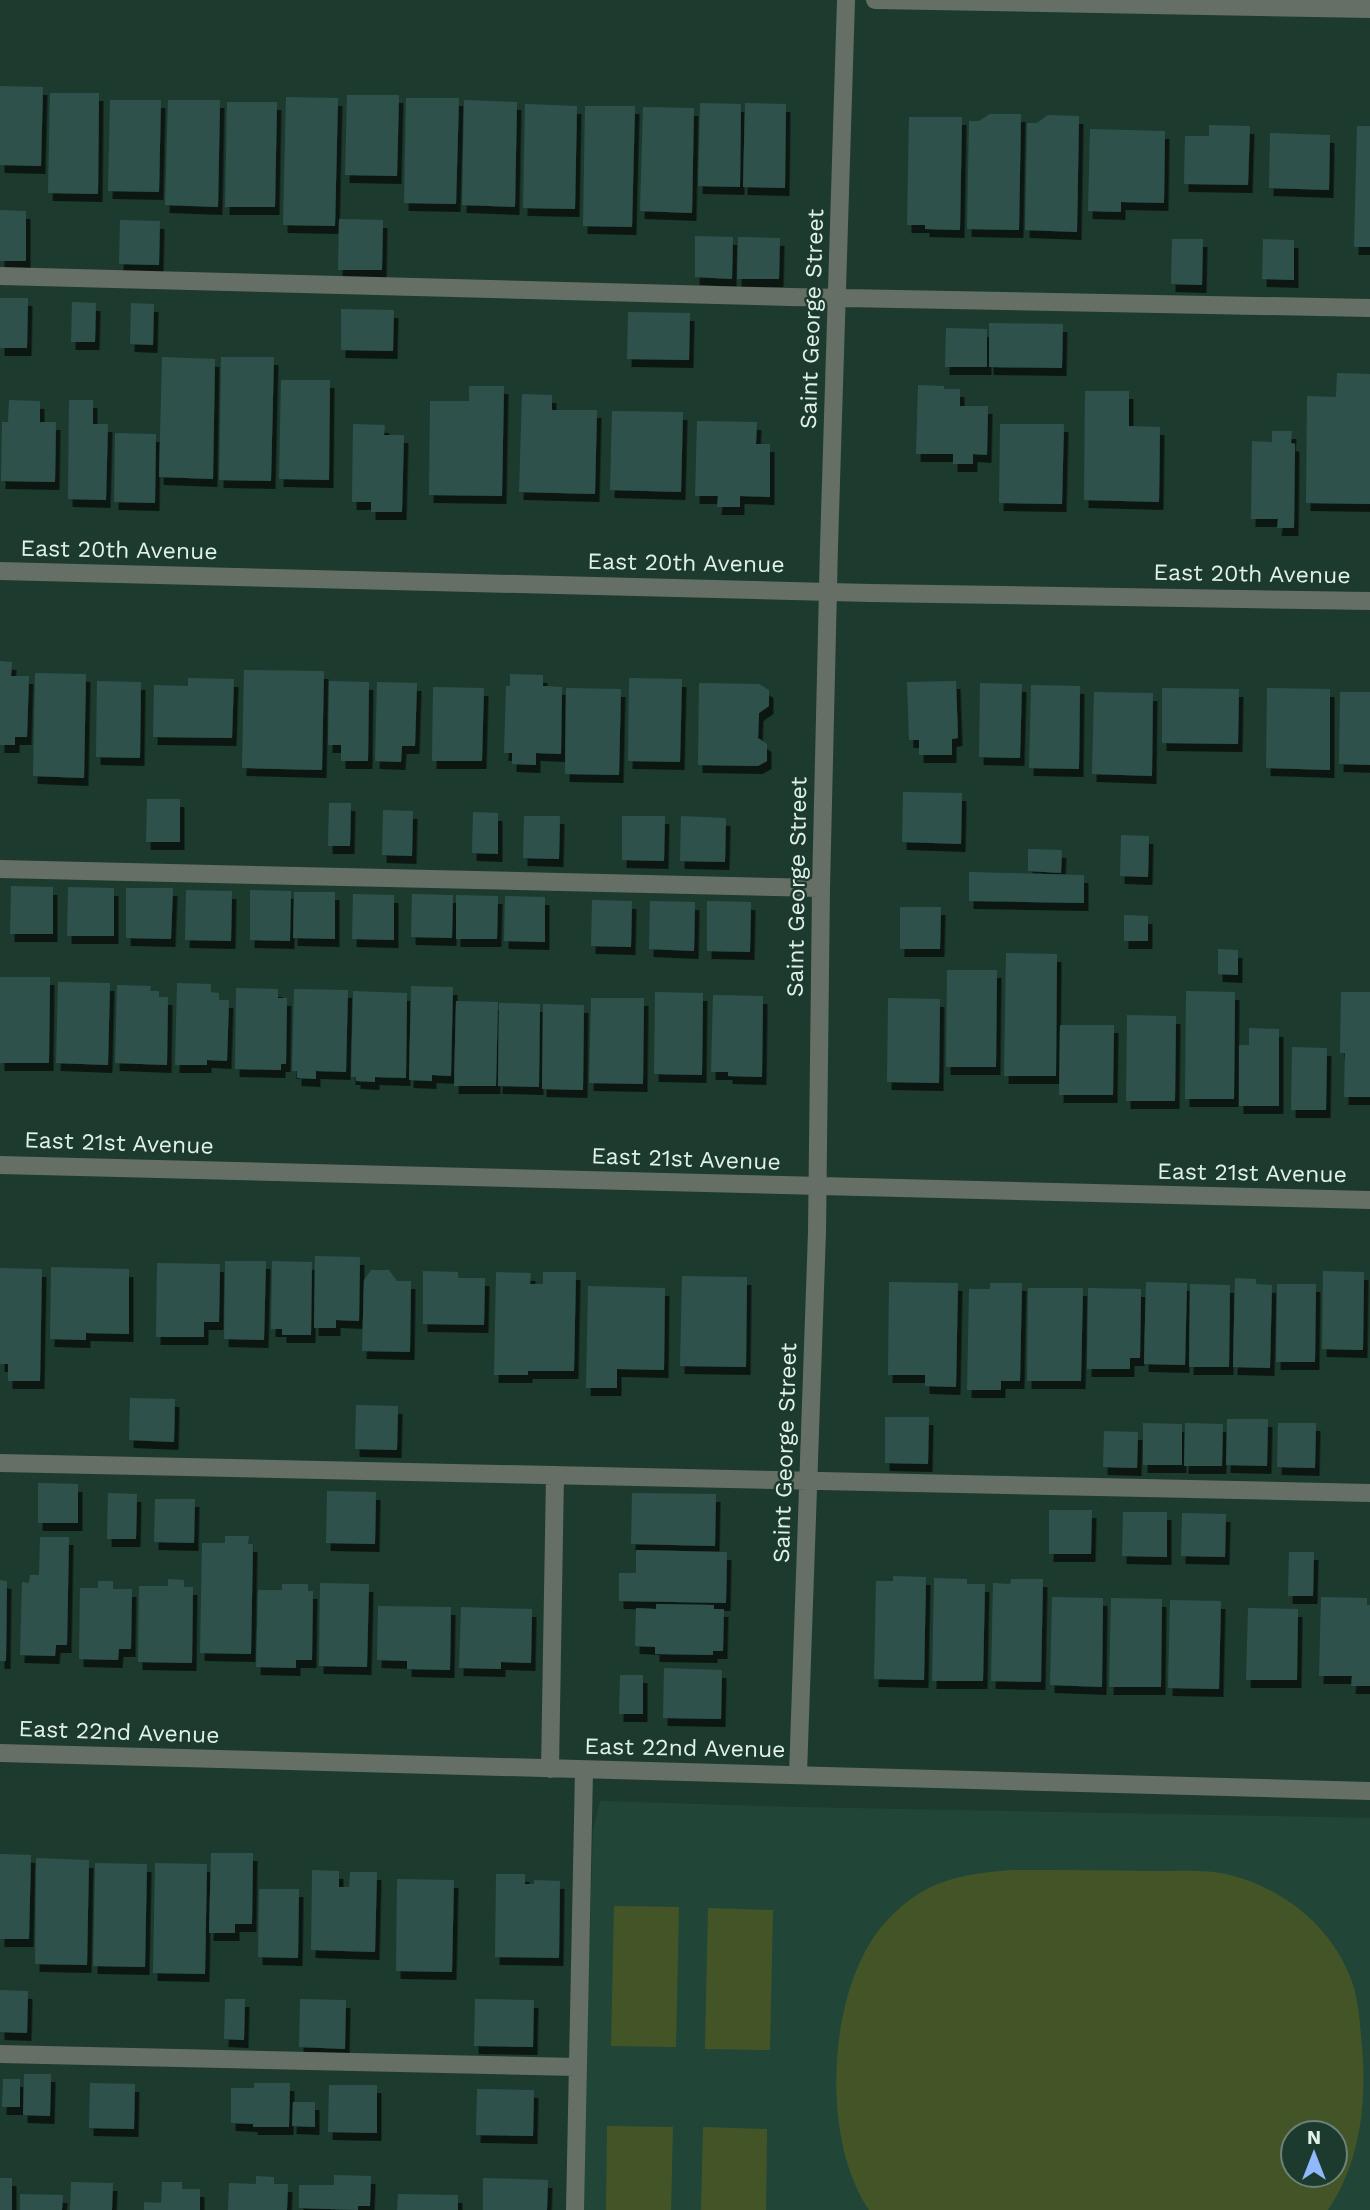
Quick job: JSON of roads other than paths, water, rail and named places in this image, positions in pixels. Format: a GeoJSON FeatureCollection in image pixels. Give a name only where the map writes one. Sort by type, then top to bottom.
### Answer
{"type":"FeatureCollection","features":[{"type":"Feature","properties":{"kind":"street","name":"Saint George Street"},"geometry":{"type":"LineString","coordinates":[[798,1774],[818,1186],[828,591],[846,0]]}},
{"type":"Feature","properties":{"kind":"street"},"geometry":{"type":"LineString","coordinates":[[875,0],[1370,9]]}},
{"type":"Feature","properties":{"kind":"street"},"geometry":{"type":"LineString","coordinates":[[0,276],[838,298],[1370,308]]}},
{"type":"Feature","properties":{"kind":"street","name":"East 20th Avenue"},"geometry":{"type":"LineString","coordinates":[[0,571],[1370,601]]}},
{"type":"Feature","properties":{"kind":"street"},"geometry":{"type":"LineString","coordinates":[[0,869],[821,888]]}},
{"type":"Feature","properties":{"kind":"street","name":"East 21st Avenue"},"geometry":{"type":"LineString","coordinates":[[0,1165],[1370,1200]]}},
{"type":"Feature","properties":{"kind":"street"},"geometry":{"type":"LineString","coordinates":[[0,1464],[1370,1493]]}},
{"type":"Feature","properties":{"kind":"street"},"geometry":{"type":"LineString","coordinates":[[550,1769],[555,1475]]}},
{"type":"Feature","properties":{"kind":"street","name":"East 22nd Avenue"},"geometry":{"type":"LineString","coordinates":[[0,1753],[1370,1791]]}},
{"type":"Feature","properties":{"kind":"street"},"geometry":{"type":"LineString","coordinates":[[575,2210],[584,1771]]}},
{"type":"Feature","properties":{"kind":"street"},"geometry":{"type":"LineString","coordinates":[[0,2054],[577,2067]]}}]}
